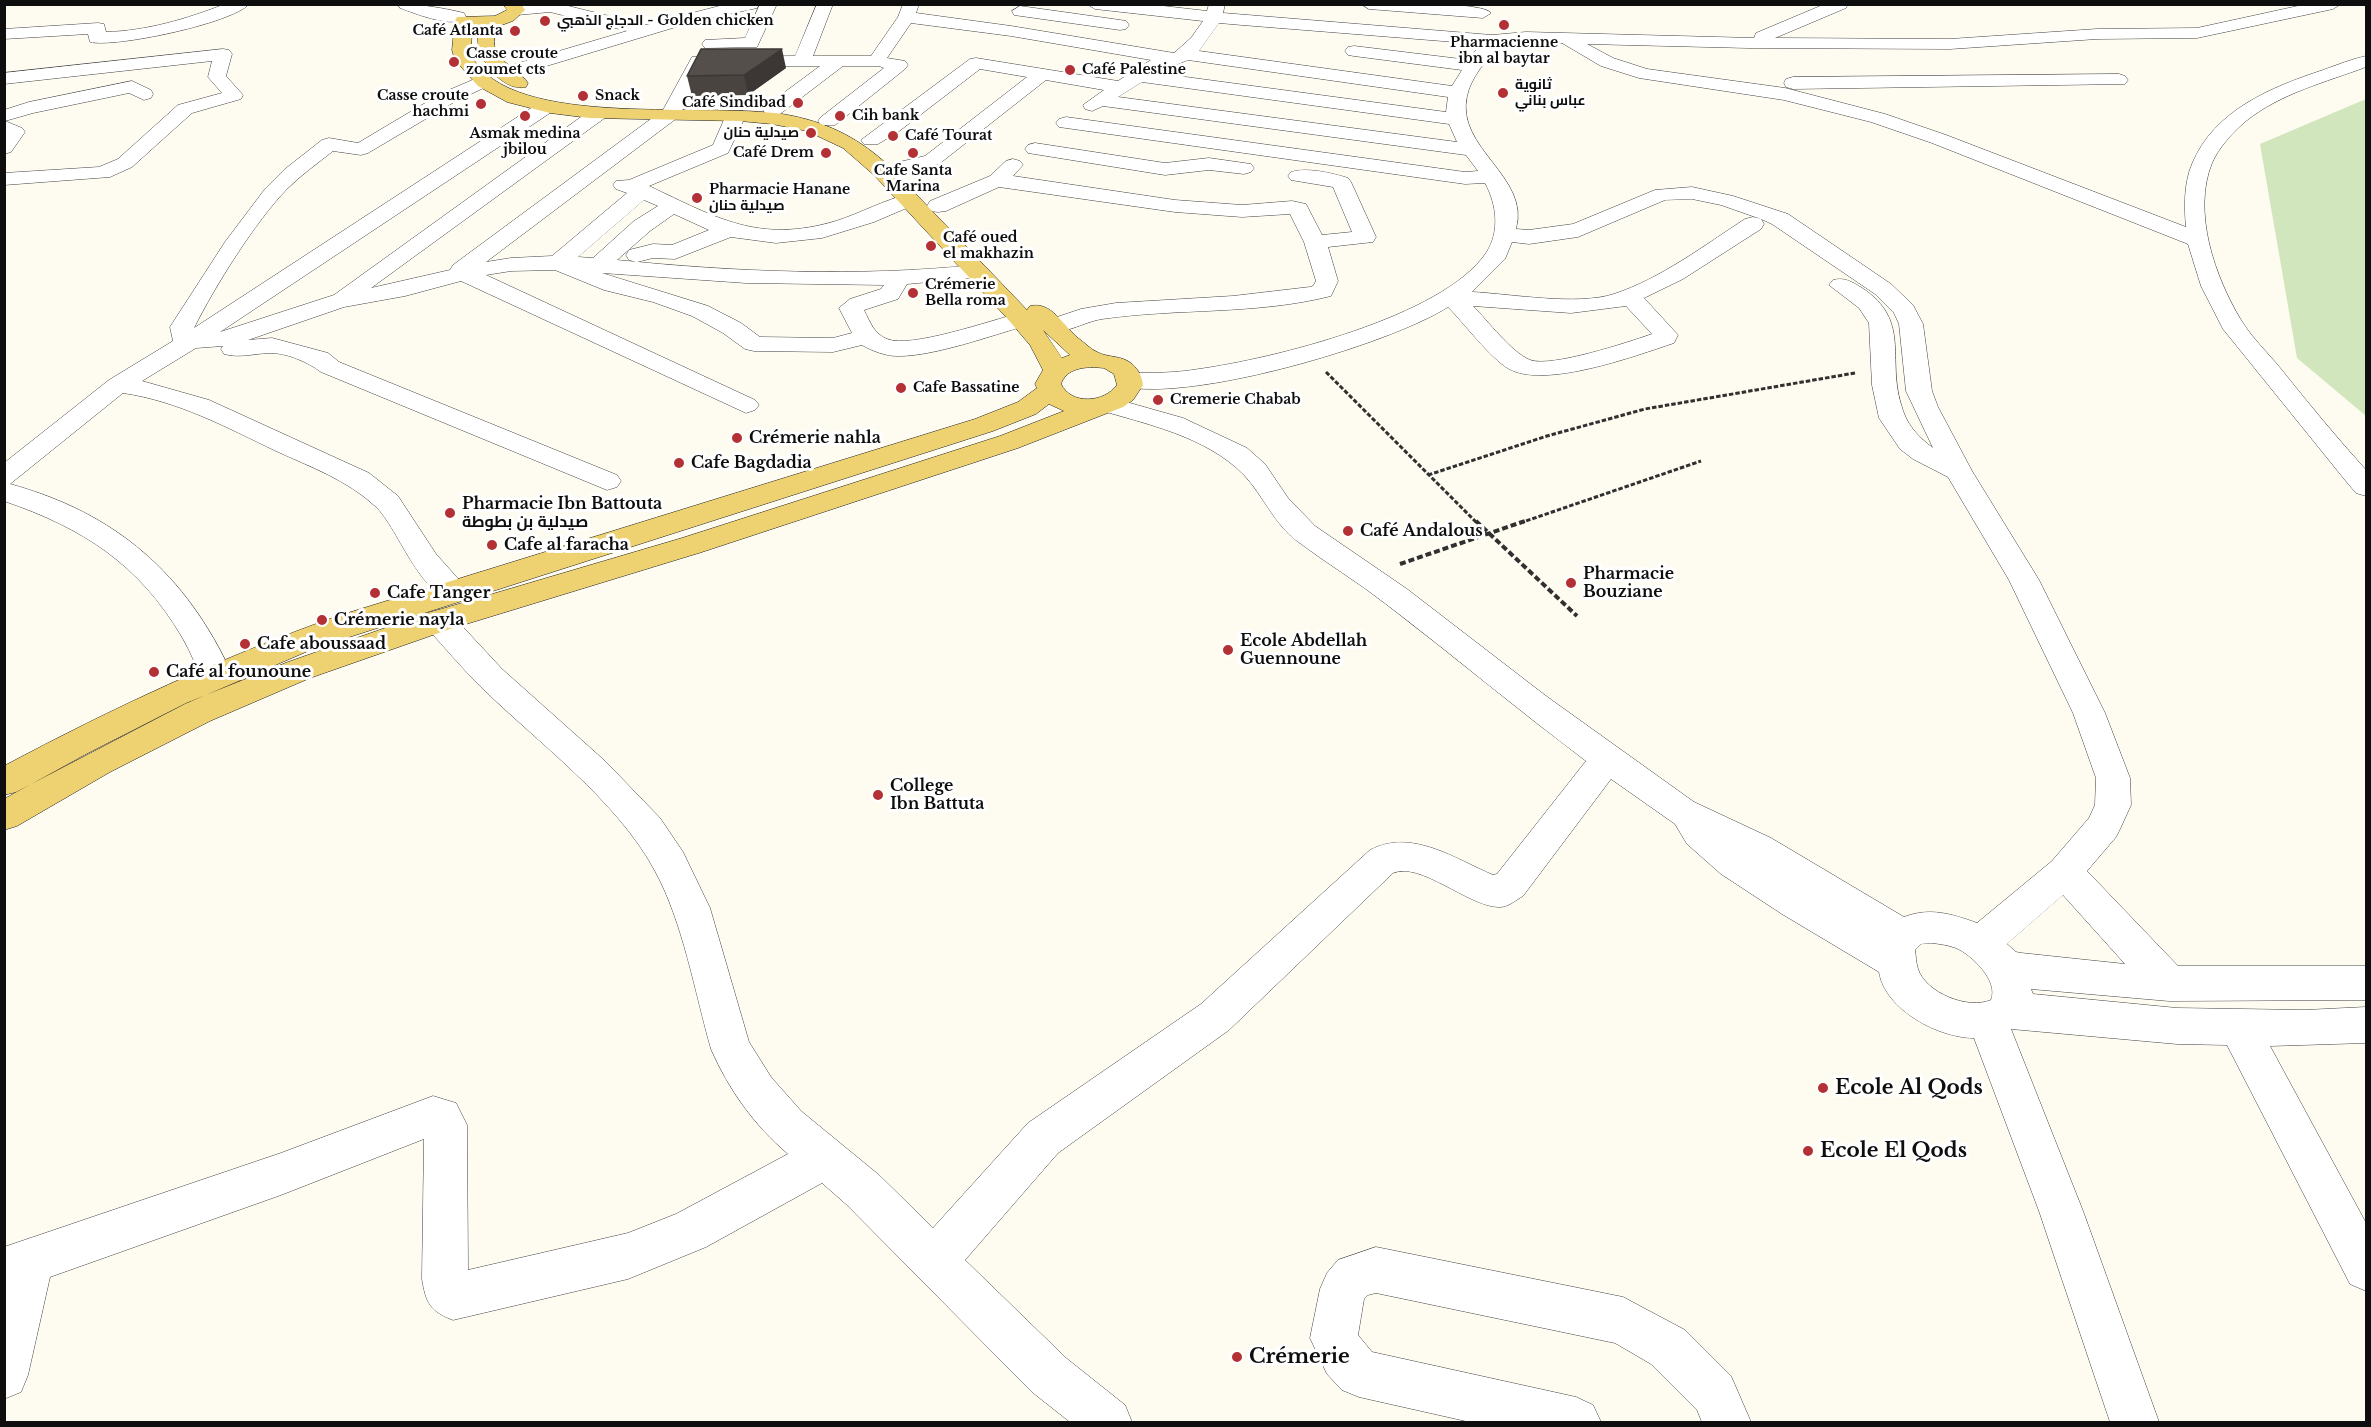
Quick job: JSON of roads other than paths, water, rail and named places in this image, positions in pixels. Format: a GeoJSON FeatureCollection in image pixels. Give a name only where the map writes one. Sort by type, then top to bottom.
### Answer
{"type":"FeatureCollection","features":[{"type":"Feature","properties":{"kind":"main road"},"geometry":{"type":"LineString","coordinates":[[516,6],[509,17],[492,22],[465,15],[465,28],[460,46],[461,54],[470,69],[484,81],[516,98],[546,107],[600,113],[773,110],[828,121],[871,141],[902,167],[1067,341],[1092,360]]}},
{"type":"Feature","properties":{"kind":"main road"},"geometry":{"type":"LineString","coordinates":[[492,22],[486,38],[487,54],[504,73],[533,90],[559,99],[598,105],[792,121],[835,136],[868,156],[1044,347],[1056,398],[1072,405],[1102,405]]}},
{"type":"Feature","properties":{"kind":"main road"},"geometry":{"type":"LineString","coordinates":[[4,782],[128,716],[216,674],[317,635],[447,606],[692,545],[1031,434],[1122,396],[1129,389],[1130,381],[1126,371],[1119,366],[1092,360],[1074,362],[1053,380],[1027,408],[984,425],[447,606],[224,700],[107,758],[4,816]]}},
{"type":"Feature","properties":{"kind":"street"},"geometry":{"type":"LineString","coordinates":[[4,179],[103,172],[125,163],[185,109],[234,95],[217,77],[223,54],[224,26],[241,4]]}},
{"type":"Feature","properties":{"kind":"street"},"geometry":{"type":"LineString","coordinates":[[406,4],[427,13],[465,15]]}},
{"type":"Feature","properties":{"kind":"street"},"geometry":{"type":"LineString","coordinates":[[504,73],[597,44],[713,12],[751,4]]}},
{"type":"Feature","properties":{"kind":"street"},"geometry":{"type":"LineString","coordinates":[[457,276],[673,110],[698,61],[698,53],[702,44],[751,43],[769,4]]}},
{"type":"Feature","properties":{"kind":"street"},"geometry":{"type":"LineString","coordinates":[[802,60],[825,4]]}},
{"type":"Feature","properties":{"kind":"street"},"geometry":{"type":"LineString","coordinates":[[1095,4],[1120,6],[1210,23],[1253,38]]}},
{"type":"Feature","properties":{"kind":"street"},"geometry":{"type":"LineString","coordinates":[[1301,24],[1303,4]]}},
{"type":"Feature","properties":{"kind":"street"},"geometry":{"type":"LineString","coordinates":[[1369,4],[1483,13]]}},
{"type":"Feature","properties":{"kind":"street"},"geometry":{"type":"LineString","coordinates":[[1748,43],[1840,4]]}},
{"type":"Feature","properties":{"kind":"street"},"geometry":{"type":"LineString","coordinates":[[1179,33],[1244,12],[1301,24],[1492,40],[1563,38],[1748,43],[1950,44],[2097,34],[2197,33],[2287,10],[2332,4]]}},
{"type":"Feature","properties":{"kind":"street"},"geometry":{"type":"LineString","coordinates":[[516,6],[550,7],[650,31]]}},
{"type":"Feature","properties":{"kind":"street"},"geometry":{"type":"LineString","coordinates":[[1109,23],[1120,6]]}},
{"type":"Feature","properties":{"kind":"street"},"geometry":{"type":"LineString","coordinates":[[1001,9],[1132,26]]}},
{"type":"Feature","properties":{"kind":"street"},"geometry":{"type":"LineString","coordinates":[[876,61],[909,11],[1011,32],[1458,93]]}},
{"type":"Feature","properties":{"kind":"street"},"geometry":{"type":"LineString","coordinates":[[939,206],[997,180],[1066,123],[1136,76],[1177,56],[1210,23]]}},
{"type":"Feature","properties":{"kind":"street"},"geometry":{"type":"LineString","coordinates":[[4,34],[98,28],[96,38],[115,38],[224,26]]}},
{"type":"Feature","properties":{"kind":"street"},"geometry":{"type":"LineString","coordinates":[[1563,38],[1624,69],[1666,79],[1785,94],[1878,118],[1940,139],[2199,240]]}},
{"type":"Feature","properties":{"kind":"street"},"geometry":{"type":"LineString","coordinates":[[1130,381],[1200,377],[1306,353],[1369,334],[1420,314],[1452,297],[1484,273],[1497,257],[1505,235],[1507,223],[1503,198],[1456,119],[1455,106],[1458,93],[1492,40]]}},
{"type":"Feature","properties":{"kind":"street"},"geometry":{"type":"LineString","coordinates":[[1334,48],[1474,66]]}},
{"type":"Feature","properties":{"kind":"street"},"geometry":{"type":"LineString","coordinates":[[4,79],[223,54]]}},
{"type":"Feature","properties":{"kind":"street"},"geometry":{"type":"LineString","coordinates":[[4,63],[33,60]]}},
{"type":"Feature","properties":{"kind":"street"},"geometry":{"type":"LineString","coordinates":[[698,61],[876,61],[899,65],[828,121]]}},
{"type":"Feature","properties":{"kind":"street"},"geometry":{"type":"LineString","coordinates":[[773,110],[839,61]]}},
{"type":"Feature","properties":{"kind":"street"},"geometry":{"type":"LineString","coordinates":[[2367,61],[2268,98],[2240,117],[2215,142],[2201,167],[2195,197],[2199,240],[2213,287],[2231,322],[2288,395],[2367,487]]}},
{"type":"Feature","properties":{"kind":"street"},"geometry":{"type":"LineString","coordinates":[[871,141],[976,63],[1120,87]]}},
{"type":"Feature","properties":{"kind":"street"},"geometry":{"type":"LineString","coordinates":[[902,167],[932,160],[1042,74]]}},
{"type":"Feature","properties":{"kind":"street"},"geometry":{"type":"LineString","coordinates":[[1136,76],[1456,119]]}},
{"type":"Feature","properties":{"kind":"street"},"geometry":{"type":"LineString","coordinates":[[1716,84],[2119,80]]}},
{"type":"Feature","properties":{"kind":"street"},"geometry":{"type":"LineString","coordinates":[[484,81],[449,97],[361,149],[329,144],[273,191],[239,238],[182,327],[183,337],[231,349],[272,345],[319,358],[330,368],[607,481]]}},
{"type":"Feature","properties":{"kind":"street"},"geometry":{"type":"LineString","coordinates":[[4,116],[29,108],[132,87],[144,94]]}},
{"type":"Feature","properties":{"kind":"street"},"geometry":{"type":"LineString","coordinates":[[1100,100],[1473,150]]}},
{"type":"Feature","properties":{"kind":"street"},"geometry":{"type":"LineString","coordinates":[[4,477],[41,449],[73,419],[118,385],[203,341],[546,107]]}},
{"type":"Feature","properties":{"kind":"street"},"geometry":{"type":"LineString","coordinates":[[338,301],[600,113]]}},
{"type":"Feature","properties":{"kind":"street"},"geometry":{"type":"LineString","coordinates":[[558,264],[636,189],[722,149],[736,115]]}},
{"type":"Feature","properties":{"kind":"street"},"geometry":{"type":"LineString","coordinates":[[1066,123],[1465,178],[1492,177]]}},
{"type":"Feature","properties":{"kind":"street"},"geometry":{"type":"LineString","coordinates":[[4,127],[15,132],[4,148]]}},
{"type":"Feature","properties":{"kind":"street"},"geometry":{"type":"LineString","coordinates":[[1138,201],[1189,140]]}},
{"type":"Feature","properties":{"kind":"street"},"geometry":{"type":"LineString","coordinates":[[1035,149],[1165,169],[1209,164],[1341,182],[1365,237],[1315,242]]}},
{"type":"Feature","properties":{"kind":"street"},"geometry":{"type":"LineString","coordinates":[[587,176],[636,189],[728,230],[774,236],[825,230],[866,219],[909,200]]}},
{"type":"Feature","properties":{"kind":"street"},"geometry":{"type":"LineString","coordinates":[[997,180],[1138,201],[1242,211],[1292,207],[1298,209],[1315,242],[1327,281],[1323,291],[1233,303],[1116,310],[1089,314],[1053,326]]}},
{"type":"Feature","properties":{"kind":"street"},"geometry":{"type":"LineString","coordinates":[[1505,235],[1529,237],[1578,230],[1658,195],[1676,192],[1692,193],[1726,200],[1770,214],[1797,229],[1895,299],[1911,324],[1919,391],[1925,407],[1958,471],[2024,580],[2060,650],[2089,713],[2113,778],[2113,805],[2103,827],[2066,872],[2018,910],[1993,955]]}},
{"type":"Feature","properties":{"kind":"street"},"geometry":{"type":"LineString","coordinates":[[1658,195],[1753,224],[1781,240],[1872,308],[1879,316],[1883,329],[1886,402],[1894,425],[1916,448],[1935,462],[1958,471]]}},
{"type":"Feature","properties":{"kind":"street"},"geometry":{"type":"LineString","coordinates":[[598,266],[642,226],[673,205]]}},
{"type":"Feature","properties":{"kind":"street"},"geometry":{"type":"LineString","coordinates":[[1452,297],[1571,306],[1593,305],[1630,297],[1675,274],[1753,224]]}},
{"type":"Feature","properties":{"kind":"street"},"geometry":{"type":"LineString","coordinates":[[598,266],[653,251],[675,252],[728,230]]}},
{"type":"Feature","properties":{"kind":"street"},"geometry":{"type":"LineString","coordinates":[[203,341],[338,301],[498,266],[558,264],[746,276],[899,279],[976,272]]}},
{"type":"Feature","properties":{"kind":"street"},"geometry":{"type":"LineString","coordinates":[[558,264],[612,285],[661,297],[700,311],[732,328],[754,344],[833,345],[866,337]]}},
{"type":"Feature","properties":{"kind":"street"},"geometry":{"type":"LineString","coordinates":[[457,276],[746,405]]}},
{"type":"Feature","properties":{"kind":"street"},"geometry":{"type":"LineString","coordinates":[[899,279],[890,294],[858,303],[851,308],[866,337],[887,347],[907,349],[1020,320]]}},
{"type":"Feature","properties":{"kind":"street"},"geometry":{"type":"LineString","coordinates":[[1452,297],[1510,358],[1527,368],[1538,369],[1549,369],[1630,350],[1665,338],[1666,335],[1662,328],[1630,297]]}},
{"type":"Feature","properties":{"kind":"street"},"geometry":{"type":"LineString","coordinates":[[118,385],[146,389],[200,405],[359,479],[388,502],[426,561],[447,606],[491,677],[593,770],[647,828],[670,863],[691,908],[731,1049],[756,1091],[786,1125],[862,1190],[1049,1375],[1108,1422]]}},
{"type":"Feature","properties":{"kind":"street"},"geometry":{"type":"LineString","coordinates":[[1102,405],[1174,424],[1236,454],[1256,470],[1293,522],[1325,549],[1365,575],[1534,705],[1682,812],[1701,836],[1736,866],[1834,926],[1899,948]]}},
{"type":"Feature","properties":{"kind":"street"},"geometry":{"type":"LineString","coordinates":[[4,491],[49,506],[82,522],[116,544],[162,588],[183,613],[200,639],[216,674]]}},
{"type":"Feature","properties":{"kind":"street"},"geometry":{"type":"LineString","coordinates":[[934,1261],[1042,1138],[1215,1017],[1369,872],[1388,858],[1409,854],[1485,889],[1499,892],[1510,885],[1608,758]]}},
{"type":"Feature","properties":{"kind":"street"},"geometry":{"type":"LineString","coordinates":[[2066,872],[2169,984]]}},
{"type":"Feature","properties":{"kind":"street"},"geometry":{"type":"LineString","coordinates":[[2134,1422],[2061,1211],[1998,1016],[2013,990],[2011,979],[1993,955],[1965,934],[1947,928],[1930,927],[1915,930],[1899,948],[1902,980],[1917,999],[1940,1013],[1965,1022],[1998,1016],[2177,1026],[2305,1028],[2367,1025]]}},
{"type":"Feature","properties":{"kind":"street"},"geometry":{"type":"LineString","coordinates":[[1993,955],[2068,976],[2169,984],[2271,986],[2367,983]]}},
{"type":"Feature","properties":{"kind":"street"},"geometry":{"type":"LineString","coordinates":[[2239,1027],[2367,1269]]}},
{"type":"Feature","properties":{"kind":"street"},"geometry":{"type":"LineString","coordinates":[[4,1375],[17,1266],[281,1174],[433,1116],[441,1117],[446,1125],[445,1278],[447,1291],[453,1297],[628,1256],[690,1231],[823,1159]]}},
{"type":"Feature","properties":{"kind":"street"},"geometry":{"type":"LineString","coordinates":[[1576,1422],[1359,1373],[1344,1357],[1334,1338],[1343,1289],[1354,1276],[1376,1270],[1623,1321],[1668,1347],[1714,1393],[1727,1422]]}},
{"type":"Feature","properties":{"kind":"place","name":"الدجاج الذهبي - Golden chicken"},"geometry":{"type":"Point","coordinates":[545,21]}},
{"type":"Feature","properties":{"kind":"place","name":"Pharmacienne ibn al baytar"},"geometry":{"type":"Point","coordinates":[1504,25]}},
{"type":"Feature","properties":{"kind":"place","name":"Café Atlanta"},"geometry":{"type":"Point","coordinates":[515,31]}},
{"type":"Feature","properties":{"kind":"place","name":"Casse croute zoumet cts"},"geometry":{"type":"Point","coordinates":[454,62]}},
{"type":"Feature","properties":{"kind":"place","name":"Café Palestine"},"geometry":{"type":"Point","coordinates":[1070,70]}},
{"type":"Feature","properties":{"kind":"place","name":"ثانوية عباس بناني"},"geometry":{"type":"Point","coordinates":[1503,93]}},
{"type":"Feature","properties":{"kind":"place","name":"Snack"},"geometry":{"type":"Point","coordinates":[583,96]}},
{"type":"Feature","properties":{"kind":"place","name":"Café Sindibad"},"geometry":{"type":"Point","coordinates":[798,103]}},
{"type":"Feature","properties":{"kind":"place","name":"Casse croute hachmi"},"geometry":{"type":"Point","coordinates":[481,104]}},
{"type":"Feature","properties":{"kind":"place","name":"Asmak medina jbilou"},"geometry":{"type":"Point","coordinates":[525,116]}},
{"type":"Feature","properties":{"kind":"place","name":"Cih bank"},"geometry":{"type":"Point","coordinates":[840,116]}},
{"type":"Feature","properties":{"kind":"place","name":"صيدلية حنان"},"geometry":{"type":"Point","coordinates":[811,133]}},
{"type":"Feature","properties":{"kind":"place","name":"Café Tourat"},"geometry":{"type":"Point","coordinates":[893,136]}},
{"type":"Feature","properties":{"kind":"place","name":"Café Drem"},"geometry":{"type":"Point","coordinates":[826,153]}},
{"type":"Feature","properties":{"kind":"place","name":"Cafe Santa Marina"},"geometry":{"type":"Point","coordinates":[913,153]}},
{"type":"Feature","properties":{"kind":"place","name":"Pharmacie Hanane صيدلية حنان"},"geometry":{"type":"Point","coordinates":[697,198]}},
{"type":"Feature","properties":{"kind":"place","name":"Café oued el makhazin"},"geometry":{"type":"Point","coordinates":[931,246]}},
{"type":"Feature","properties":{"kind":"place","name":"Crémerie Bella roma"},"geometry":{"type":"Point","coordinates":[913,293]}},
{"type":"Feature","properties":{"kind":"place","name":"Cafe Bassatine"},"geometry":{"type":"Point","coordinates":[901,388]}},
{"type":"Feature","properties":{"kind":"place","name":"Cremerie Chabab"},"geometry":{"type":"Point","coordinates":[1158,400]}},
{"type":"Feature","properties":{"kind":"place","name":"Crémerie nahla"},"geometry":{"type":"Point","coordinates":[737,438]}},
{"type":"Feature","properties":{"kind":"place","name":"Cafe Bagdadia"},"geometry":{"type":"Point","coordinates":[679,463]}},
{"type":"Feature","properties":{"kind":"place","name":"Pharmacie Ibn Battouta صيدلية بن بطوطة"},"geometry":{"type":"Point","coordinates":[450,513]}},
{"type":"Feature","properties":{"kind":"place","name":"Café Andalous"},"geometry":{"type":"Point","coordinates":[1348,531]}},
{"type":"Feature","properties":{"kind":"place","name":"Cafe al faracha"},"geometry":{"type":"Point","coordinates":[492,545]}},
{"type":"Feature","properties":{"kind":"place","name":"Pharmacie Bouziane"},"geometry":{"type":"Point","coordinates":[1571,583]}},
{"type":"Feature","properties":{"kind":"place","name":"Cafe Tanger"},"geometry":{"type":"Point","coordinates":[375,593]}},
{"type":"Feature","properties":{"kind":"place","name":"Crémerie nayla"},"geometry":{"type":"Point","coordinates":[322,620]}},
{"type":"Feature","properties":{"kind":"place","name":"Cafe aboussaad"},"geometry":{"type":"Point","coordinates":[245,644]}},
{"type":"Feature","properties":{"kind":"place","name":"Ecole Abdellah Guennoune"},"geometry":{"type":"Point","coordinates":[1228,650]}},
{"type":"Feature","properties":{"kind":"place","name":"Café al founoune"},"geometry":{"type":"Point","coordinates":[154,672]}},
{"type":"Feature","properties":{"kind":"place","name":"College Ibn Battuta"},"geometry":{"type":"Point","coordinates":[878,795]}},
{"type":"Feature","properties":{"kind":"place","name":"Ecole Al Qods"},"geometry":{"type":"Point","coordinates":[1823,1088]}},
{"type":"Feature","properties":{"kind":"place","name":"Ecole El Qods"},"geometry":{"type":"Point","coordinates":[1808,1151]}},
{"type":"Feature","properties":{"kind":"place","name":"Crémerie"},"geometry":{"type":"Point","coordinates":[1237,1357]}}]}
